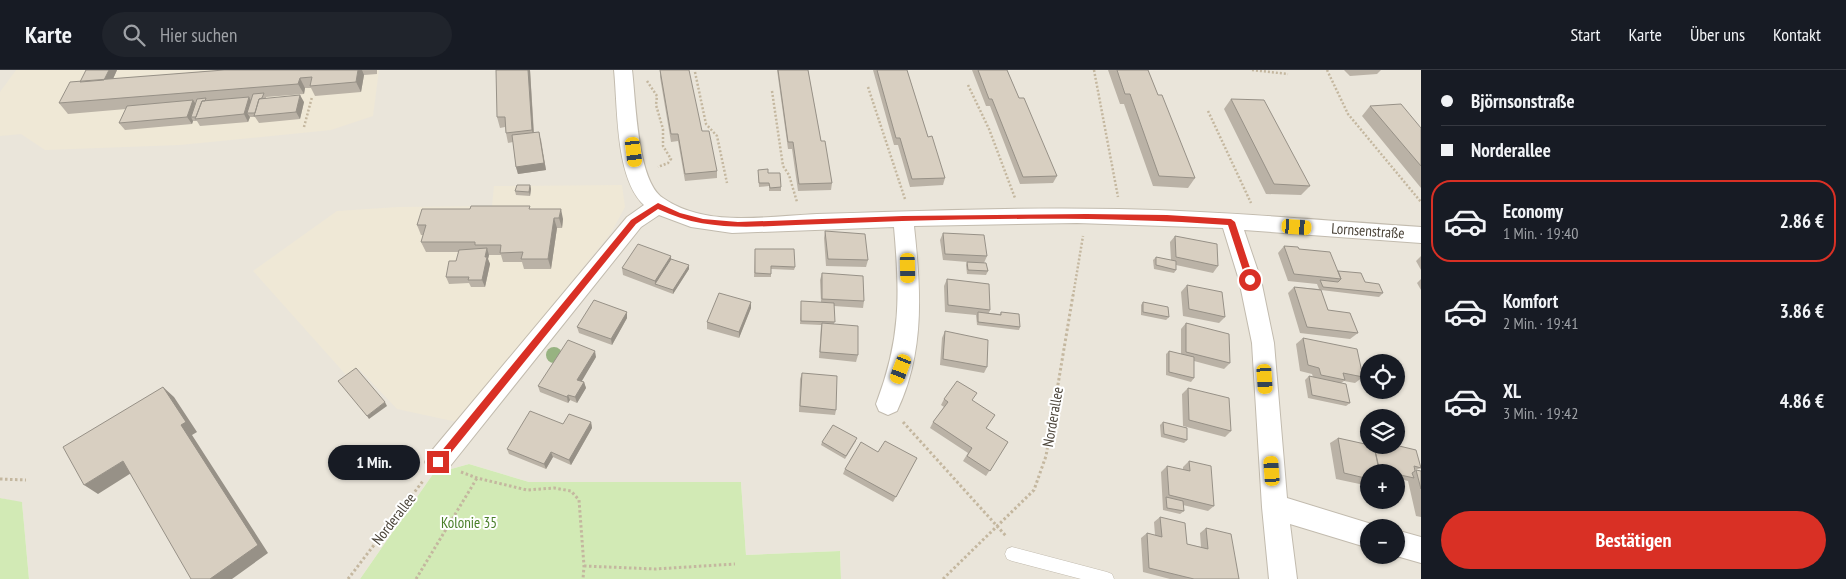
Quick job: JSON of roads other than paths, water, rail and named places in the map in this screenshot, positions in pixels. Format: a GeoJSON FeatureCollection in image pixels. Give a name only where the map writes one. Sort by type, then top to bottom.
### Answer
{"type":"FeatureCollection","features":[{"type":"Feature","properties":{"kind":"street"},"geometry":{"type":"LineString","coordinates":[[438,462],[634,222],[658,205],[644,193],[636,171],[623,70]]}},
{"type":"Feature","properties":{"kind":"street","name":"Lornsenstraße"},"geometry":{"type":"LineString","coordinates":[[658,205],[678,215],[703,222],[738,225],[904,209],[1231,222],[1421,235]]}},
{"type":"Feature","properties":{"kind":"street"},"geometry":{"type":"LineString","coordinates":[[888,404],[901,369],[909,325],[904,209]]}},
{"type":"Feature","properties":{"kind":"street"},"geometry":{"type":"LineString","coordinates":[[1231,222],[1250,280],[1263,343],[1275,507],[1283,579]]}},
{"type":"Feature","properties":{"kind":"street"},"geometry":{"type":"LineString","coordinates":[[1275,507],[1360,532]]}},
{"type":"Feature","properties":{"kind":"street"},"geometry":{"type":"LineString","coordinates":[[1405,546],[1421,550]]}},
{"type":"Feature","properties":{"kind":"lane"},"geometry":{"type":"LineString","coordinates":[[1012,554],[1107,579]]}},
{"type":"Feature","properties":{"kind":"park label","name":"Kolonie 35"},"geometry":{"type":"Point","coordinates":[469,523]}}]}
